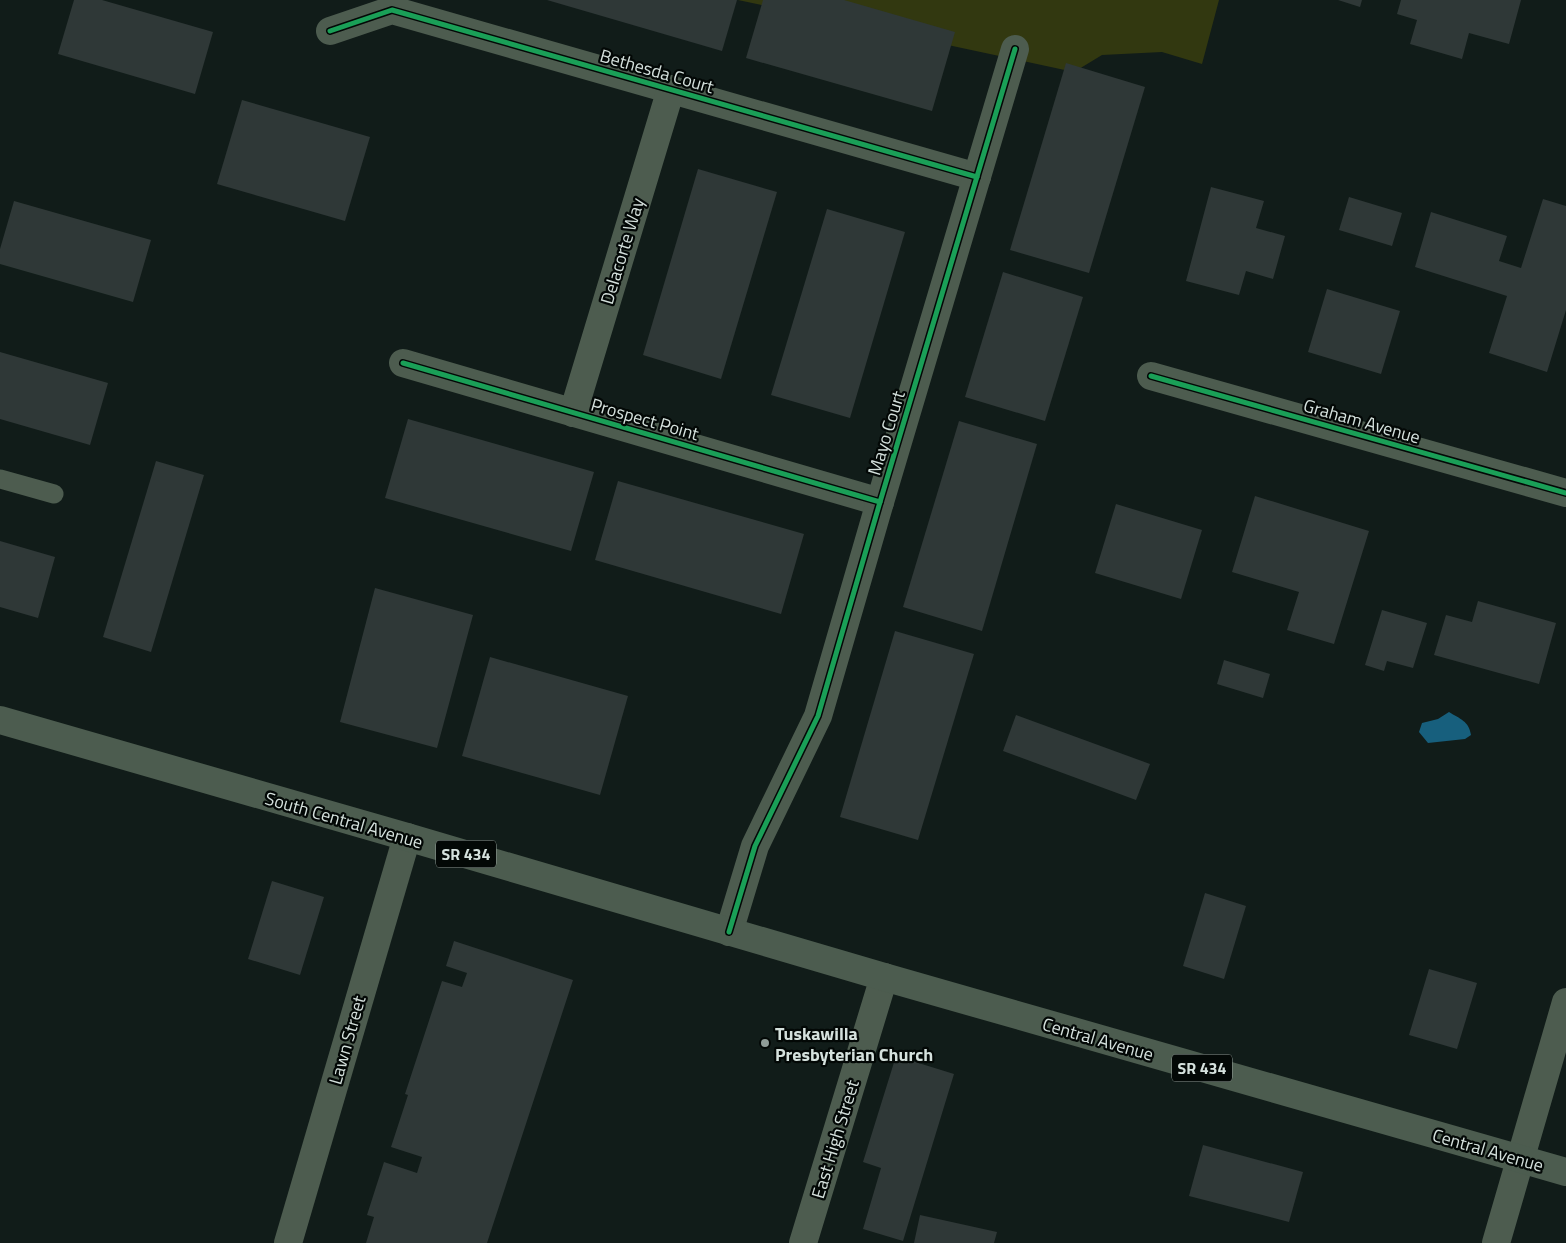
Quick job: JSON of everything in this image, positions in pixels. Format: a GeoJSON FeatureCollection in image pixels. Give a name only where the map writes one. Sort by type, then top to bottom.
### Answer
{"type":"FeatureCollection","features":[{"type":"Feature","properties":{"kind":"main road","name":"South Central Avenue"},"geometry":{"type":"LineString","coordinates":[[0,720],[688,920]]}},
{"type":"Feature","properties":{"kind":"main road","name":"Central Avenue"},"geometry":{"type":"LineString","coordinates":[[688,920],[1566,1172]]}},
{"type":"Feature","properties":{"kind":"street","name":"Bethesda Court"},"geometry":{"type":"LineString","coordinates":[[330,31],[392,10],[977,177]]}},
{"type":"Feature","properties":{"kind":"street","name":"Mayo Court"},"geometry":{"type":"LineString","coordinates":[[729,932],[755,846],[818,716],[1015,49]]}},
{"type":"Feature","properties":{"kind":"street","name":"Delacorte Way"},"geometry":{"type":"LineString","coordinates":[[573,412],[671,89]]}},
{"type":"Feature","properties":{"kind":"street","name":"Prospect Point"},"geometry":{"type":"LineString","coordinates":[[403,363],[880,502]]}},
{"type":"Feature","properties":{"kind":"street","name":"Graham Avenue"},"geometry":{"type":"LineString","coordinates":[[1151,376],[1566,493]]}},
{"type":"Feature","properties":{"kind":"street","name":"Lawn Street"},"geometry":{"type":"LineString","coordinates":[[288,1243],[407,837]]}},
{"type":"Feature","properties":{"kind":"street","name":"East High Street"},"geometry":{"type":"LineString","coordinates":[[803,1243],[884,977]]}},
{"type":"Feature","properties":{"kind":"street"},"geometry":{"type":"LineString","coordinates":[[1496,1243],[1566,1002]]}},
{"type":"Feature","properties":{"kind":"lane"},"geometry":{"type":"LineString","coordinates":[[0,479],[54,494]]}},
{"type":"Feature","properties":{"kind":"green space"},"geometry":{"type":"Polygon","coordinates":[[[738,0],[1219,0],[1202,64],[1162,52],[1102,55],[1074,72],[738,0]]]}},
{"type":"Feature","properties":{"kind":"water"},"geometry":{"type":"Polygon","coordinates":[[[1449,712],[1466,723],[1471,735],[1465,739],[1428,743],[1419,732],[1422,723],[1438,719],[1449,712]]]}},
{"type":"Feature","properties":{"kind":"building"},"geometry":{"type":"Polygon","coordinates":[[[74,0],[102,0],[213,32],[195,94],[58,54],[74,0]]]}},
{"type":"Feature","properties":{"kind":"building"},"geometry":{"type":"Polygon","coordinates":[[[547,0],[737,0],[722,51],[547,0]]]}},
{"type":"Feature","properties":{"kind":"building"},"geometry":{"type":"Polygon","coordinates":[[[763,0],[844,0],[955,32],[932,111],[746,58],[763,0]]]}},
{"type":"Feature","properties":{"kind":"building"},"geometry":{"type":"Polygon","coordinates":[[[1338,0],[1362,0],[1360,7],[1338,0]]]}},
{"type":"Feature","properties":{"kind":"building"},"geometry":{"type":"Polygon","coordinates":[[[1401,0],[1521,0],[1509,44],[1469,33],[1462,59],[1410,44],[1417,20],[1397,14],[1401,0]]]}},
{"type":"Feature","properties":{"kind":"building"},"geometry":{"type":"Polygon","coordinates":[[[1066,63],[1145,87],[1089,273],[1010,250],[1066,63]]]}},
{"type":"Feature","properties":{"kind":"building"},"geometry":{"type":"Polygon","coordinates":[[[242,100],[370,137],[345,221],[217,184],[242,100]]]}},
{"type":"Feature","properties":{"kind":"building"},"geometry":{"type":"Polygon","coordinates":[[[698,169],[777,192],[721,379],[643,355],[698,169]]]}},
{"type":"Feature","properties":{"kind":"building"},"geometry":{"type":"Polygon","coordinates":[[[1211,187],[1264,201],[1256,228],[1285,236],[1273,279],[1246,271],[1239,295],[1186,281],[1211,187]]]}},
{"type":"Feature","properties":{"kind":"building"},"geometry":{"type":"Polygon","coordinates":[[[1349,197],[1402,213],[1392,246],[1339,230],[1349,197]]]}},
{"type":"Feature","properties":{"kind":"building"},"geometry":{"type":"Polygon","coordinates":[[[1543,199],[1566,206],[1566,310],[1547,372],[1489,353],[1507,296],[1415,267],[1431,212],[1507,236],[1499,261],[1521,268],[1543,199]]]}},
{"type":"Feature","properties":{"kind":"building"},"geometry":{"type":"Polygon","coordinates":[[[14,201],[151,240],[133,302],[0,264],[0,249],[14,201]]]}},
{"type":"Feature","properties":{"kind":"building"},"geometry":{"type":"Polygon","coordinates":[[[827,209],[905,232],[850,418],[771,395],[827,209]]]}},
{"type":"Feature","properties":{"kind":"building"},"geometry":{"type":"Polygon","coordinates":[[[1003,272],[1083,297],[1045,421],[965,397],[1003,272]]]}},
{"type":"Feature","properties":{"kind":"building"},"geometry":{"type":"Polygon","coordinates":[[[1327,289],[1400,311],[1381,374],[1308,352],[1327,289]]]}},
{"type":"Feature","properties":{"kind":"building"},"geometry":{"type":"Polygon","coordinates":[[[0,352],[108,383],[90,445],[0,419],[0,352]]]}},
{"type":"Feature","properties":{"kind":"building"},"geometry":{"type":"Polygon","coordinates":[[[408,419],[594,472],[571,551],[385,498],[408,419]]]}},
{"type":"Feature","properties":{"kind":"building"},"geometry":{"type":"Polygon","coordinates":[[[959,421],[1037,444],[982,631],[903,607],[959,421]]]}},
{"type":"Feature","properties":{"kind":"building"},"geometry":{"type":"Polygon","coordinates":[[[156,461],[204,475],[151,652],[103,637],[156,461]]]}},
{"type":"Feature","properties":{"kind":"building"},"geometry":{"type":"Polygon","coordinates":[[[618,481],[804,534],[781,614],[595,560],[618,481]]]}},
{"type":"Feature","properties":{"kind":"building"},"geometry":{"type":"Polygon","coordinates":[[[1255,496],[1369,531],[1334,644],[1287,630],[1299,592],[1232,572],[1255,496]]]}},
{"type":"Feature","properties":{"kind":"building"},"geometry":{"type":"Polygon","coordinates":[[[1116,504],[1202,530],[1181,599],[1095,573],[1116,504]]]}},
{"type":"Feature","properties":{"kind":"building"},"geometry":{"type":"Polygon","coordinates":[[[0,541],[55,557],[38,618],[0,607],[0,541]]]}},
{"type":"Feature","properties":{"kind":"building"},"geometry":{"type":"Polygon","coordinates":[[[375,588],[473,615],[437,748],[340,722],[375,588]]]}},
{"type":"Feature","properties":{"kind":"building"},"geometry":{"type":"Polygon","coordinates":[[[1478,601],[1556,623],[1539,684],[1434,655],[1446,615],[1472,622],[1478,601]]]}},
{"type":"Feature","properties":{"kind":"building"},"geometry":{"type":"Polygon","coordinates":[[[1382,610],[1427,623],[1413,668],[1387,661],[1384,671],[1365,665],[1382,610]]]}},
{"type":"Feature","properties":{"kind":"building"},"geometry":{"type":"Polygon","coordinates":[[[895,631],[974,654],[918,840],[840,817],[895,631]]]}},
{"type":"Feature","properties":{"kind":"building"},"geometry":{"type":"Polygon","coordinates":[[[490,657],[628,696],[600,795],[462,756],[490,657]]]}},
{"type":"Feature","properties":{"kind":"building"},"geometry":{"type":"Polygon","coordinates":[[[1224,660],[1270,674],[1263,698],[1217,684],[1224,660]]]}},
{"type":"Feature","properties":{"kind":"building"},"geometry":{"type":"Polygon","coordinates":[[[1016,715],[1150,764],[1136,800],[1003,751],[1016,715]]]}},
{"type":"Feature","properties":{"kind":"building"},"geometry":{"type":"Polygon","coordinates":[[[272,881],[324,897],[300,975],[248,959],[272,881]]]}},
{"type":"Feature","properties":{"kind":"building"},"geometry":{"type":"Polygon","coordinates":[[[1205,893],[1246,906],[1224,979],[1183,966],[1205,893]]]}},
{"type":"Feature","properties":{"kind":"building"},"geometry":{"type":"Polygon","coordinates":[[[454,941],[573,980],[487,1243],[366,1243],[374,1217],[367,1215],[384,1162],[417,1173],[422,1157],[391,1147],[408,1095],[405,1094],[442,981],[462,987],[467,973],[446,966],[454,941]]]}},
{"type":"Feature","properties":{"kind":"building"},"geometry":{"type":"Polygon","coordinates":[[[1429,969],[1477,983],[1457,1049],[1409,1035],[1429,969]]]}},
{"type":"Feature","properties":{"kind":"building"},"geometry":{"type":"Polygon","coordinates":[[[896,1056],[954,1074],[903,1241],[863,1229],[881,1168],[863,1162],[896,1056]]]}},
{"type":"Feature","properties":{"kind":"building"},"geometry":{"type":"Polygon","coordinates":[[[1203,1145],[1303,1172],[1289,1222],[1189,1196],[1203,1145]]]}},
{"type":"Feature","properties":{"kind":"building"},"geometry":{"type":"Polygon","coordinates":[[[920,1215],[997,1232],[994,1243],[914,1243],[920,1215]]]}},
{"type":"Feature","properties":{"kind":"cycle path"},"geometry":{"type":"LineString","coordinates":[[330,31],[392,10],[977,177]]}},
{"type":"Feature","properties":{"kind":"cycle path"},"geometry":{"type":"LineString","coordinates":[[729,932],[755,846],[818,716],[1015,49]]}},
{"type":"Feature","properties":{"kind":"cycle path"},"geometry":{"type":"LineString","coordinates":[[403,363],[880,502]]}},
{"type":"Feature","properties":{"kind":"cycle path"},"geometry":{"type":"LineString","coordinates":[[1151,376],[1566,493]]}},
{"type":"Feature","properties":{"kind":"place","name":"Tuskawilla Presbyterian Church"},"geometry":{"type":"Point","coordinates":[765,1043]}}]}
